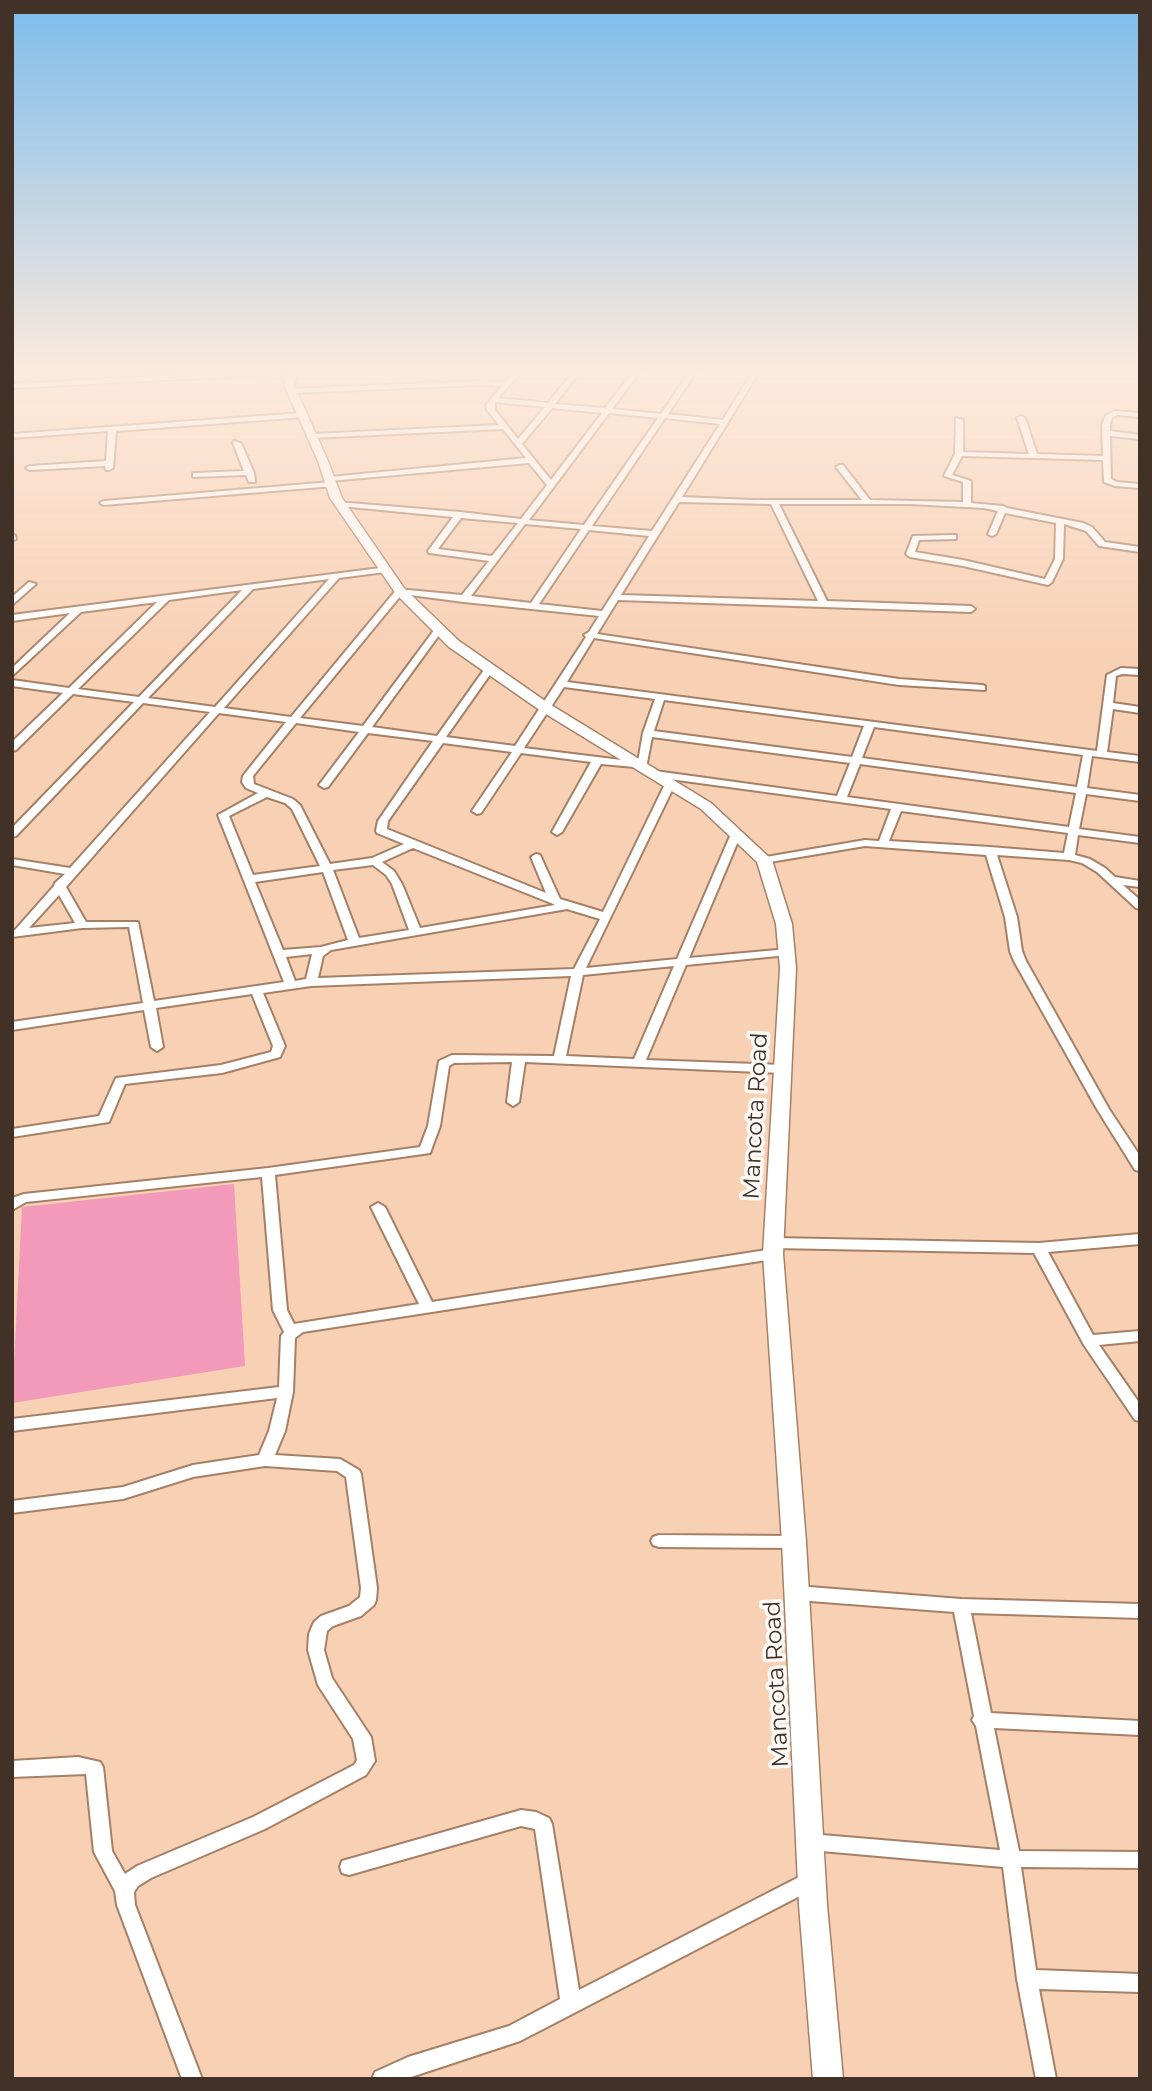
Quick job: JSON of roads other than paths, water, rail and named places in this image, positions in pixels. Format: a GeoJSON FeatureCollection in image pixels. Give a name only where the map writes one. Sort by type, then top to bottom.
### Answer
{"type":"FeatureCollection","features":[{"type":"Feature","properties":{"kind":"main road","name":"Mancota Road"},"geometry":{"type":"LineString","coordinates":[[325,470],[340,504],[400,591],[439,631],[546,708],[706,806],[764,860],[784,924],[788,952],[774,1248],[794,1542],[812,1880],[828,2079]]}},
{"type":"Feature","properties":{"kind":"street"},"geometry":{"type":"LineString","coordinates":[[249,470],[256,490]]}},
{"type":"Feature","properties":{"kind":"street"},"geometry":{"type":"LineString","coordinates":[[104,503],[256,490],[440,470]]}},
{"type":"Feature","properties":{"kind":"street"},"geometry":{"type":"LineString","coordinates":[[539,470],[551,485]]}},
{"type":"Feature","properties":{"kind":"street"},"geometry":{"type":"LineString","coordinates":[[464,599],[563,470]]}},
{"type":"Feature","properties":{"kind":"street"},"geometry":{"type":"LineString","coordinates":[[533,606],[628,470]]}},
{"type":"Feature","properties":{"kind":"street"},"geometry":{"type":"LineString","coordinates":[[477,811],[546,708],[589,635],[616,597],[695,470]]}},
{"type":"Feature","properties":{"kind":"street"},"geometry":{"type":"LineString","coordinates":[[842,470],[867,501]]}},
{"type":"Feature","properties":{"kind":"street"},"geometry":{"type":"LineString","coordinates":[[951,470],[948,476],[967,481],[967,504]]}},
{"type":"Feature","properties":{"kind":"street"},"geometry":{"type":"LineString","coordinates":[[1108,470],[1108,482],[1140,486]]}},
{"type":"Feature","properties":{"kind":"street"},"geometry":{"type":"LineString","coordinates":[[196,475],[250,473]]}},
{"type":"Feature","properties":{"kind":"street"},"geometry":{"type":"LineString","coordinates":[[676,499],[967,504],[1003,508],[1060,520],[1085,527],[1102,544],[1140,550]]}},
{"type":"Feature","properties":{"kind":"street"},"geometry":{"type":"LineString","coordinates":[[774,502],[823,603]]}},
{"type":"Feature","properties":{"kind":"street"},"geometry":{"type":"LineString","coordinates":[[340,504],[655,534]]}},
{"type":"Feature","properties":{"kind":"street"},"geometry":{"type":"LineString","coordinates":[[992,534],[1003,508]]}},
{"type":"Feature","properties":{"kind":"street"},"geometry":{"type":"LineString","coordinates":[[460,514],[432,551],[494,559]]}},
{"type":"Feature","properties":{"kind":"street"},"geometry":{"type":"LineString","coordinates":[[953,537],[916,538],[910,554],[1048,582],[1059,559],[1060,520]]}},
{"type":"Feature","properties":{"kind":"street"},"geometry":{"type":"LineString","coordinates":[[12,618],[385,569]]}},
{"type":"Feature","properties":{"kind":"street"},"geometry":{"type":"LineString","coordinates":[[16,933],[149,789],[214,710],[336,576]]}},
{"type":"Feature","properties":{"kind":"street"},"geometry":{"type":"LineString","coordinates":[[12,601],[32,584]]}},
{"type":"Feature","properties":{"kind":"street"},"geometry":{"type":"LineString","coordinates":[[12,834],[249,588]]}},
{"type":"Feature","properties":{"kind":"street"},"geometry":{"type":"LineString","coordinates":[[355,943],[327,867],[296,807],[289,801],[250,786],[247,779],[291,721],[400,591],[605,614]]}},
{"type":"Feature","properties":{"kind":"street"},"geometry":{"type":"LineString","coordinates":[[616,597],[971,609]]}},
{"type":"Feature","properties":{"kind":"street"},"geometry":{"type":"LineString","coordinates":[[12,748],[166,598]]}},
{"type":"Feature","properties":{"kind":"street"},"geometry":{"type":"LineString","coordinates":[[12,673],[79,609]]}},
{"type":"Feature","properties":{"kind":"street"},"geometry":{"type":"LineString","coordinates":[[324,785],[439,631]]}},
{"type":"Feature","properties":{"kind":"street"},"geometry":{"type":"LineString","coordinates":[[589,635],[899,682],[982,688]]}},
{"type":"Feature","properties":{"kind":"street"},"geometry":{"type":"LineString","coordinates":[[489,669],[381,827],[387,835],[568,906],[606,918]]}},
{"type":"Feature","properties":{"kind":"street"},"geometry":{"type":"LineString","coordinates":[[1102,754],[1112,675],[1115,672],[1140,672]]}},
{"type":"Feature","properties":{"kind":"street"},"geometry":{"type":"LineString","coordinates":[[12,683],[597,761],[656,775],[1140,840]]}},
{"type":"Feature","properties":{"kind":"street"},"geometry":{"type":"LineString","coordinates":[[561,684],[1140,759]]}},
{"type":"Feature","properties":{"kind":"street"},"geometry":{"type":"LineString","coordinates":[[559,1060],[578,972],[606,918],[656,775],[648,733],[660,697]]}},
{"type":"Feature","properties":{"kind":"street"},"geometry":{"type":"LineString","coordinates":[[1108,705],[1140,710]]}},
{"type":"Feature","properties":{"kind":"street"},"geometry":{"type":"LineString","coordinates":[[841,800],[870,724]]}},
{"type":"Feature","properties":{"kind":"street"},"geometry":{"type":"LineString","coordinates":[[648,733],[1140,799]]}},
{"type":"Feature","properties":{"kind":"street"},"geometry":{"type":"LineString","coordinates":[[1069,857],[1088,752]]}},
{"type":"Feature","properties":{"kind":"street"},"geometry":{"type":"LineString","coordinates":[[557,832],[597,761]]}},
{"type":"Feature","properties":{"kind":"street"},"geometry":{"type":"LineString","coordinates":[[266,793],[223,815],[251,879],[291,985]]}},
{"type":"Feature","properties":{"kind":"street"},"geometry":{"type":"LineString","coordinates":[[883,844],[897,807]]}},
{"type":"Feature","properties":{"kind":"street"},"geometry":{"type":"LineString","coordinates":[[638,1063],[736,834]]}},
{"type":"Feature","properties":{"kind":"street"},"geometry":{"type":"LineString","coordinates":[[251,879],[374,861],[412,844]]}},
{"type":"Feature","properties":{"kind":"street"},"geometry":{"type":"LineString","coordinates":[[764,860],[850,845],[883,844],[1069,857],[1086,861],[1114,880],[1140,906]]}},
{"type":"Feature","properties":{"kind":"street"},"geometry":{"type":"LineString","coordinates":[[990,850],[1011,917],[1020,961],[1103,1108],[1139,1165]]}},
{"type":"Feature","properties":{"kind":"street"},"geometry":{"type":"LineString","coordinates":[[536,857],[555,901]]}},
{"type":"Feature","properties":{"kind":"street"},"geometry":{"type":"LineString","coordinates":[[374,861],[390,873],[397,884],[416,933]]}},
{"type":"Feature","properties":{"kind":"street"},"geometry":{"type":"LineString","coordinates":[[12,862],[72,872]]}},
{"type":"Feature","properties":{"kind":"street"},"geometry":{"type":"LineString","coordinates":[[1114,880],[1140,884]]}},
{"type":"Feature","properties":{"kind":"street"},"geometry":{"type":"LineString","coordinates":[[59,885],[82,925]]}},
{"type":"Feature","properties":{"kind":"street"},"geometry":{"type":"LineString","coordinates":[[280,954],[321,950],[568,906]]}},
{"type":"Feature","properties":{"kind":"street"},"geometry":{"type":"LineString","coordinates":[[16,933],[82,925],[134,924],[157,1047]]}},
{"type":"Feature","properties":{"kind":"street"},"geometry":{"type":"LineString","coordinates":[[311,982],[321,950]]}},
{"type":"Feature","properties":{"kind":"street"},"geometry":{"type":"LineString","coordinates":[[12,1026],[311,982],[578,972],[788,952]]}},
{"type":"Feature","properties":{"kind":"street"},"geometry":{"type":"LineString","coordinates":[[12,1133],[104,1119],[120,1081],[222,1069],[276,1054],[279,1046],[257,990]]}},
{"type":"Feature","properties":{"kind":"street"},"geometry":{"type":"LineString","coordinates":[[12,1206],[24,1198],[268,1172],[425,1150],[430,1143],[445,1062],[458,1058],[783,1069]]}},
{"type":"Feature","properties":{"kind":"street"},"geometry":{"type":"LineString","coordinates":[[513,1102],[519,1058]]}},
{"type":"Feature","properties":{"kind":"street"},"geometry":{"type":"LineString","coordinates":[[265,1460],[286,1392],[286,1352],[291,1332],[280,1310],[268,1172]]}},
{"type":"Feature","properties":{"kind":"street"},"geometry":{"type":"LineString","coordinates":[[378,1207],[427,1306]]}},
{"type":"Feature","properties":{"kind":"street"},"geometry":{"type":"LineString","coordinates":[[291,1332],[308,1325],[774,1248],[1039,1248],[1140,1239]]}},
{"type":"Feature","properties":{"kind":"street"},"geometry":{"type":"LineString","coordinates":[[1039,1248],[1089,1341],[1140,1416]]}},
{"type":"Feature","properties":{"kind":"street"},"geometry":{"type":"LineString","coordinates":[[1089,1341],[1140,1336]]}},
{"type":"Feature","properties":{"kind":"street"},"geometry":{"type":"LineString","coordinates":[[12,1425],[286,1392]]}},
{"type":"Feature","properties":{"kind":"street"},"geometry":{"type":"LineString","coordinates":[[12,1507],[123,1493],[193,1471],[265,1460],[340,1465],[353,1474],[369,1588],[368,1600],[355,1611],[327,1621],[320,1627],[316,1650],[324,1680],[362,1737],[366,1761],[360,1770],[259,1823],[144,1872],[131,1880],[124,1890]]}},
{"type":"Feature","properties":{"kind":"street"},"geometry":{"type":"LineString","coordinates":[[659,1541],[794,1542]]}},
{"type":"Feature","properties":{"kind":"street"},"geometry":{"type":"LineString","coordinates":[[797,1593],[961,1606],[1140,1611]]}},
{"type":"Feature","properties":{"kind":"street"},"geometry":{"type":"LineString","coordinates":[[961,1606],[981,1720],[1011,1859],[1027,1979],[1046,2079]]}},
{"type":"Feature","properties":{"kind":"street"},"geometry":{"type":"LineString","coordinates":[[981,1720],[1140,1728]]}},
{"type":"Feature","properties":{"kind":"street"},"geometry":{"type":"LineString","coordinates":[[12,1769],[78,1765],[93,1767],[103,1852],[124,1890],[126,1905],[192,2079]]}},
{"type":"Feature","properties":{"kind":"street"},"geometry":{"type":"LineString","coordinates":[[349,1867],[521,1818],[530,1818],[543,1824],[571,2004]]}},
{"type":"Feature","properties":{"kind":"street"},"geometry":{"type":"LineString","coordinates":[[810,1842],[1011,1859],[1140,1860]]}},
{"type":"Feature","properties":{"kind":"street"},"geometry":{"type":"LineString","coordinates":[[382,2079],[415,2064],[513,2034],[812,1880]]}},
{"type":"Feature","properties":{"kind":"street"},"geometry":{"type":"LineString","coordinates":[[1027,1979],[1140,1983]]}}]}
